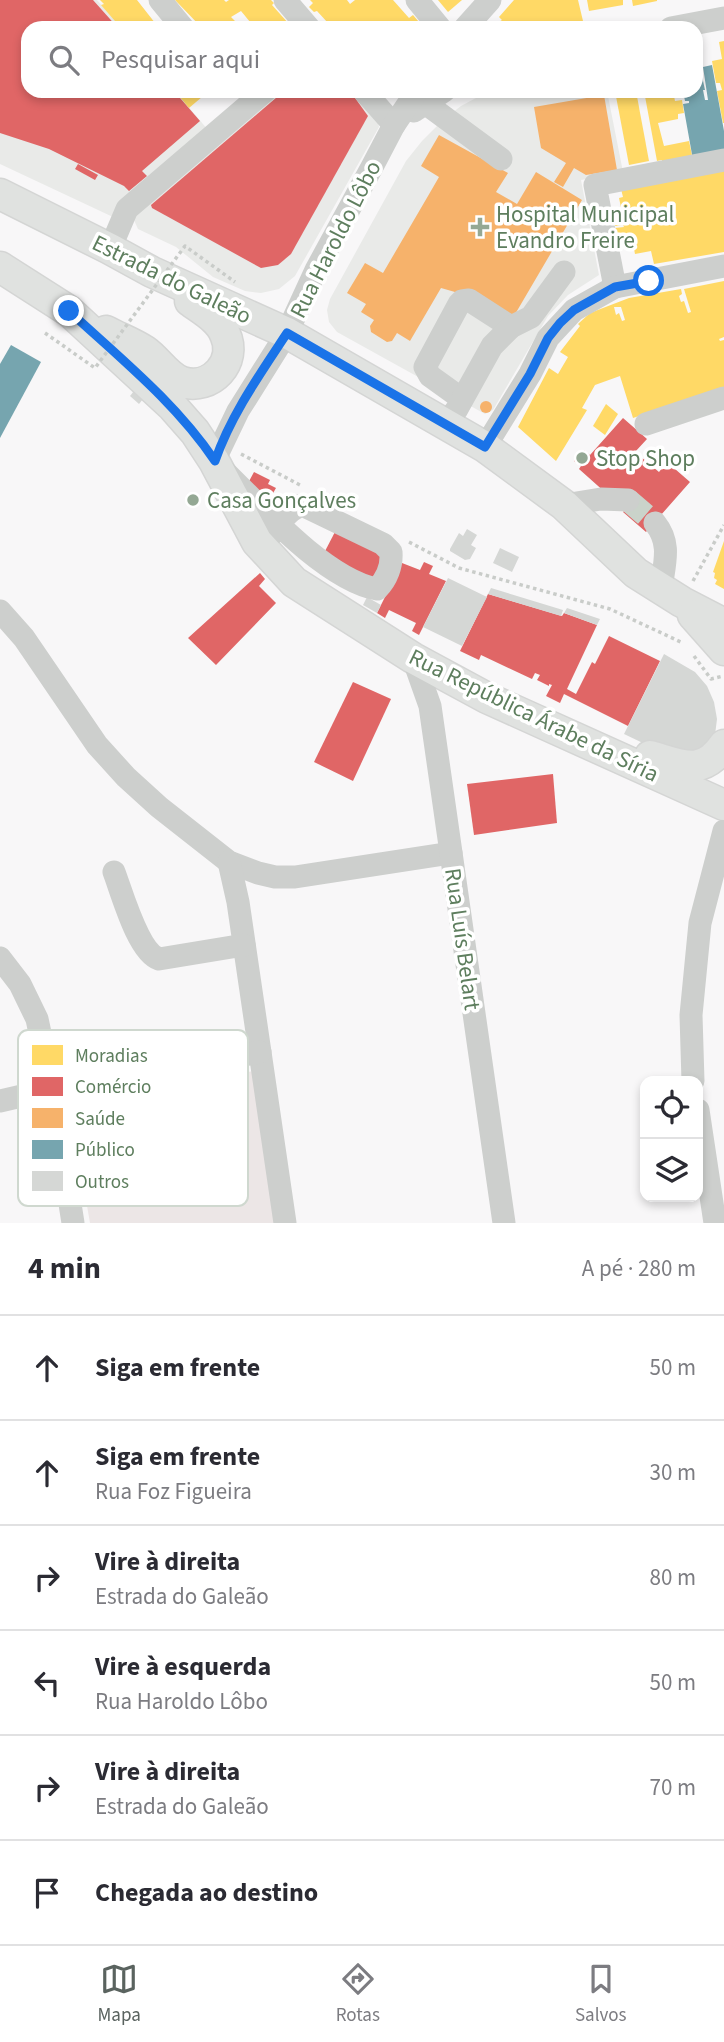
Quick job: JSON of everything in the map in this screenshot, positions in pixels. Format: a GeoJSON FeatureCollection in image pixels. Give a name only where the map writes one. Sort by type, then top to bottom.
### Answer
{"type":"FeatureCollection","features":[{"type":"Feature","properties":{"kind":"main road","name":"Estrada do Galeão"},"geometry":{"type":"LineString","coordinates":[[0,194],[152,272],[287,333],[485,447],[564,505],[636,573],[724,624]]}},
{"type":"Feature","properties":{"kind":"main road"},"geometry":{"type":"LineString","coordinates":[[0,267],[69,311],[146,352],[174,378],[199,383],[214,377],[226,363],[228,354],[222,328],[152,272]]}},
{"type":"Feature","properties":{"kind":"main road"},"geometry":{"type":"LineString","coordinates":[[69,311],[218,452]]}},
{"type":"Feature","properties":{"kind":"main road","name":"Rua República Árabe da Síria"},"geometry":{"type":"LineString","coordinates":[[218,452],[262,548],[294,582],[413,658],[487,698],[724,805]]}},
{"type":"Feature","properties":{"kind":"main road"},"geometry":{"type":"LineString","coordinates":[[671,595],[724,650]]}},
{"type":"Feature","properties":{"kind":"main road"},"geometry":{"type":"LineString","coordinates":[[579,738],[694,767],[716,757],[724,746]]}},
{"type":"Feature","properties":{"kind":"street"},"geometry":{"type":"LineString","coordinates":[[160,0],[177,21]]}},
{"type":"Feature","properties":{"kind":"street"},"geometry":{"type":"LineString","coordinates":[[285,0],[303,21]]}},
{"type":"Feature","properties":{"kind":"street"},"geometry":{"type":"LineString","coordinates":[[416,0],[434,21]]}},
{"type":"Feature","properties":{"kind":"street"},"geometry":{"type":"LineString","coordinates":[[471,21],[490,0]]}},
{"type":"Feature","properties":{"kind":"street"},"geometry":{"type":"LineString","coordinates":[[703,22],[724,18]]}},
{"type":"Feature","properties":{"kind":"street"},"geometry":{"type":"LineString","coordinates":[[110,249],[127,209],[248,98]]}},
{"type":"Feature","properties":{"kind":"street"},"geometry":{"type":"LineString","coordinates":[[370,98],[394,125]]}},
{"type":"Feature","properties":{"kind":"street","name":"Rua Haroldo Lôbo"},"geometry":{"type":"LineString","coordinates":[[218,452],[256,381],[287,333],[316,270],[394,125],[426,98]]}},
{"type":"Feature","properties":{"kind":"street"},"geometry":{"type":"LineString","coordinates":[[432,98],[501,159]]}},
{"type":"Feature","properties":{"kind":"street"},"geometry":{"type":"LineString","coordinates":[[615,287],[595,185],[724,160]]}},
{"type":"Feature","properties":{"kind":"street"},"geometry":{"type":"LineString","coordinates":[[485,447],[530,374],[548,338],[574,310],[615,287],[724,266]]}},
{"type":"Feature","properties":{"kind":"street"},"geometry":{"type":"LineString","coordinates":[[445,425],[492,346],[511,327],[531,317],[564,272]]}},
{"type":"Feature","properties":{"kind":"street"},"geometry":{"type":"LineString","coordinates":[[462,399],[430,376],[425,367],[458,304],[469,300],[511,327]]}},
{"type":"Feature","properties":{"kind":"street"},"geometry":{"type":"LineString","coordinates":[[646,424],[724,398]]}},
{"type":"Feature","properties":{"kind":"street"},"geometry":{"type":"LineString","coordinates":[[218,452],[279,523],[318,560],[359,584],[377,589],[383,583],[392,561],[391,552],[383,544],[302,505],[296,506],[279,523],[262,548]]}},
{"type":"Feature","properties":{"kind":"street"},"geometry":{"type":"LineString","coordinates":[[564,505],[601,499],[628,500]]}},
{"type":"Feature","properties":{"kind":"street"},"geometry":{"type":"LineString","coordinates":[[655,523],[663,532],[667,544],[671,595]]}},
{"type":"Feature","properties":{"kind":"street"},"geometry":{"type":"LineString","coordinates":[[0,611],[24,638],[111,761],[159,807],[229,862],[275,877],[295,877],[451,853]]}},
{"type":"Feature","properties":{"kind":"street","name":"Rua Luís Belart"},"geometry":{"type":"LineString","coordinates":[[413,658],[429,706],[504,1223]]}},
{"type":"Feature","properties":{"kind":"street"},"geometry":{"type":"LineString","coordinates":[[693,1076],[691,1015],[700,923],[724,831]]}},
{"type":"Feature","properties":{"kind":"street"},"geometry":{"type":"LineString","coordinates":[[229,862],[285,1223]]}},
{"type":"Feature","properties":{"kind":"street"},"geometry":{"type":"LineString","coordinates":[[114,872],[140,937],[153,957],[159,959],[244,945]]}},
{"type":"Feature","properties":{"kind":"street"},"geometry":{"type":"LineString","coordinates":[[0,958],[20,984],[39,1030]]}},
{"type":"Feature","properties":{"kind":"street"},"geometry":{"type":"LineString","coordinates":[[248,1054],[260,1052]]}},
{"type":"Feature","properties":{"kind":"street"},"geometry":{"type":"LineString","coordinates":[[0,1101],[18,1097]]}},
{"type":"Feature","properties":{"kind":"street"},"geometry":{"type":"LineString","coordinates":[[702,1139],[715,1223]]}},
{"type":"Feature","properties":{"kind":"path"},"geometry":{"type":"LineString","coordinates":[[45,333],[95,368],[186,246],[235,282]]}},
{"type":"Feature","properties":{"kind":"path"},"geometry":{"type":"LineString","coordinates":[[218,452],[304,487]]}},
{"type":"Feature","properties":{"kind":"path"},"geometry":{"type":"LineString","coordinates":[[671,595],[724,525]]}},
{"type":"Feature","properties":{"kind":"path"},"geometry":{"type":"LineString","coordinates":[[399,537],[459,568],[610,609],[685,643]]}},
{"type":"Feature","properties":{"kind":"path"},"geometry":{"type":"LineString","coordinates":[[691,652],[711,679],[724,676]]}},
{"type":"Feature","properties":{"kind":"shaded area"},"geometry":{"type":"Polygon","coordinates":[[[0,0],[97,0],[115,21],[21,21],[21,98],[181,98],[208,130],[113,217],[0,164],[0,0]]]}},
{"type":"Feature","properties":{"kind":"shaded area"},"geometry":{"type":"Polygon","coordinates":[[[270,98],[360,98],[378,121],[379,127],[295,276],[279,289],[261,293],[245,291],[213,277],[176,247],[138,229],[134,220],[135,214],[270,98]]]}},
{"type":"Feature","properties":{"kind":"shaded area","name":"Hospital Municipal Evandro Freire"},"geometry":{"type":"Polygon","coordinates":[[[476,98],[608,98],[623,172],[581,180],[599,275],[568,295],[548,316],[493,410],[485,414],[337,332],[329,322],[327,310],[330,299],[406,161],[444,119],[476,98]]]}},
{"type":"Feature","properties":{"kind":"shaded area"},"geometry":{"type":"Polygon","coordinates":[[[254,1071],[279,1223],[90,1223],[87,1206],[248,1206],[248,1072],[254,1071]]]}},
{"type":"Feature","properties":{"kind":"building: Moradias"},"geometry":{"type":"Polygon","coordinates":[[[100,0],[137,0],[154,21],[115,21],[101,5],[104,4],[100,0]]]}},
{"type":"Feature","properties":{"kind":"building: Moradias"},"geometry":{"type":"Polygon","coordinates":[[[175,0],[271,0],[274,3],[272,5],[286,21],[249,21],[241,11],[231,17],[235,21],[195,21],[175,0]]]}},
{"type":"Feature","properties":{"kind":"building: Moradias"},"geometry":{"type":"Polygon","coordinates":[[[310,0],[347,0],[350,4],[355,0],[393,0],[409,18],[413,15],[418,21],[326,21],[309,7],[313,3],[310,0]]]}},
{"type":"Feature","properties":{"kind":"building: Moradias"},"geometry":{"type":"Polygon","coordinates":[[[438,0],[462,0],[448,12],[438,0]]]}},
{"type":"Feature","properties":{"kind":"building: Moradias"},"geometry":{"type":"Polygon","coordinates":[[[514,0],[578,0],[583,21],[500,21],[499,17],[514,0]]]}},
{"type":"Feature","properties":{"kind":"building: Moradias"},"geometry":{"type":"Polygon","coordinates":[[[587,0],[623,0],[623,5],[589,11],[587,0]]]}},
{"type":"Feature","properties":{"kind":"building: Moradias"},"geometry":{"type":"Polygon","coordinates":[[[632,0],[657,0],[657,1],[633,6],[632,0]]]}},
{"type":"Feature","properties":{"kind":"building: Moradias"},"geometry":{"type":"Polygon","coordinates":[[[724,41],[723,123],[717,91],[722,90],[720,83],[716,83],[712,61],[722,59],[719,42],[724,41]]]}},
{"type":"Feature","properties":{"kind":"building: Moradias"},"geometry":{"type":"Polygon","coordinates":[[[181,98],[201,98],[189,108],[181,98]]]}},
{"type":"Feature","properties":{"kind":"building: Moradias"},"geometry":{"type":"Polygon","coordinates":[[[616,98],[637,98],[649,161],[629,165],[616,98]]]}},
{"type":"Feature","properties":{"kind":"building: Moradias"},"geometry":{"type":"Polygon","coordinates":[[[645,98],[682,100],[684,113],[678,114],[678,119],[658,123],[664,146],[689,141],[693,160],[662,165],[662,160],[657,161],[645,98]]]}},
{"type":"Feature","properties":{"kind":"building: Moradias"},"geometry":{"type":"Polygon","coordinates":[[[724,164],[724,252],[654,264],[651,251],[635,254],[632,239],[617,241],[615,228],[624,227],[615,226],[612,214],[622,212],[619,198],[623,197],[620,185],[724,164]]]}},
{"type":"Feature","properties":{"kind":"building: Moradias"},"geometry":{"type":"Polygon","coordinates":[[[724,281],[724,337],[719,339],[724,340],[724,388],[633,418],[620,376],[595,385],[582,408],[587,410],[556,461],[518,427],[549,368],[558,374],[568,357],[560,352],[580,326],[578,324],[590,313],[629,298],[681,289],[682,294],[679,296],[688,313],[691,312],[684,289],[724,281]],[[614,307],[616,315],[619,313],[622,321],[625,320],[621,307],[614,307]]]}},
{"type":"Feature","properties":{"kind":"building: Moradias"},"geometry":{"type":"Polygon","coordinates":[[[606,404],[618,414],[605,435],[593,426],[606,404]]]}},
{"type":"Feature","properties":{"kind":"building: Moradias"},"geometry":{"type":"Polygon","coordinates":[[[724,541],[724,589],[715,584],[717,580],[713,572],[724,541]]]}},
{"type":"Feature","properties":{"kind":"building: Comércio"},"geometry":{"type":"Polygon","coordinates":[[[0,0],[93,0],[112,21],[21,21],[21,98],[180,98],[200,121],[142,171],[147,176],[129,191],[124,186],[49,149],[0,133],[0,0]]]}},
{"type":"Feature","properties":{"kind":"building: Comércio"},"geometry":{"type":"Polygon","coordinates":[[[276,98],[355,98],[368,116],[291,254],[278,265],[261,268],[152,208],[151,205],[276,98]]]}},
{"type":"Feature","properties":{"kind":"building: Comércio"},"geometry":{"type":"Polygon","coordinates":[[[78,164],[98,175],[95,180],[75,169],[78,164]]]}},
{"type":"Feature","properties":{"kind":"building: Comércio"},"geometry":{"type":"Polygon","coordinates":[[[623,418],[647,439],[635,452],[659,472],[667,462],[690,482],[646,532],[579,469],[581,466],[574,461],[584,450],[590,455],[623,418]]]}},
{"type":"Feature","properties":{"kind":"building: Comércio"},"geometry":{"type":"Polygon","coordinates":[[[254,472],[270,480],[268,484],[276,488],[272,495],[264,491],[261,496],[247,485],[254,472]]]}},
{"type":"Feature","properties":{"kind":"building: Comércio"},"geometry":{"type":"Polygon","coordinates":[[[337,528],[385,550],[373,584],[322,557],[337,528]]]}},
{"type":"Feature","properties":{"kind":"building: Comércio"},"geometry":{"type":"Polygon","coordinates":[[[424,562],[433,566],[429,574],[446,581],[419,635],[412,631],[416,623],[389,610],[385,618],[377,613],[402,563],[420,570],[424,562]]]}},
{"type":"Feature","properties":{"kind":"building: Comércio"},"geometry":{"type":"Polygon","coordinates":[[[260,573],[265,579],[259,586],[276,603],[216,665],[188,638],[260,573]]]}},
{"type":"Feature","properties":{"kind":"building: Comércio"},"geometry":{"type":"Polygon","coordinates":[[[488,594],[562,616],[564,613],[597,625],[567,689],[576,694],[609,636],[660,661],[628,726],[564,694],[560,703],[546,696],[552,685],[537,680],[540,675],[535,673],[532,679],[481,655],[479,660],[460,651],[488,594]]]}},
{"type":"Feature","properties":{"kind":"building: Comércio"},"geometry":{"type":"Polygon","coordinates":[[[353,682],[391,699],[353,781],[314,762],[353,682]]]}},
{"type":"Feature","properties":{"kind":"building: Comércio"},"geometry":{"type":"Polygon","coordinates":[[[553,774],[557,823],[474,835],[467,784],[553,774]]]}},
{"type":"Feature","properties":{"kind":"building: Saúde"},"geometry":{"type":"Polygon","coordinates":[[[586,98],[605,98],[617,170],[586,175],[574,168],[563,187],[554,182],[566,163],[541,148],[534,107],[586,98]]]}},
{"type":"Feature","properties":{"kind":"building: Saúde"},"geometry":{"type":"Polygon","coordinates":[[[439,135],[508,173],[496,192],[517,204],[536,172],[582,200],[514,316],[469,289],[455,292],[441,288],[410,341],[397,333],[392,341],[387,342],[371,332],[370,326],[374,320],[361,312],[366,304],[347,293],[365,263],[383,273],[428,196],[439,177],[421,166],[439,135]]]}},
{"type":"Feature","properties":{"kind":"building: Saúde"},"geometry":{"type":"Polygon","coordinates":[[[486,401],[492,407],[486,413],[480,407],[486,401]]]}},
{"type":"Feature","properties":{"kind":"building: Público"},"geometry":{"type":"Polygon","coordinates":[[[712,65],[724,131],[724,154],[693,160],[683,104],[689,103],[684,98],[703,98],[703,90],[705,100],[708,100],[703,67],[712,65]]]}},
{"type":"Feature","properties":{"kind":"building: Público"},"geometry":{"type":"Polygon","coordinates":[[[11,345],[41,362],[0,438],[0,364],[11,345]]]}},
{"type":"Feature","properties":{"kind":"building: Outros"},"geometry":{"type":"Polygon","coordinates":[[[134,391],[143,399],[139,404],[130,396],[134,391]]]}},
{"type":"Feature","properties":{"kind":"building: Outros"},"geometry":{"type":"Polygon","coordinates":[[[467,529],[477,535],[471,545],[476,548],[470,559],[465,560],[450,549],[459,533],[463,536],[467,529]]]}},
{"type":"Feature","properties":{"kind":"building: Outros"},"geometry":{"type":"Polygon","coordinates":[[[500,548],[519,557],[512,572],[493,563],[500,548]]]}},
{"type":"Feature","properties":{"kind":"building: Outros"},"geometry":{"type":"Polygon","coordinates":[[[448,578],[487,597],[462,646],[423,627],[448,578]]]}},
{"type":"Feature","properties":{"kind":"building: Outros"},"geometry":{"type":"Polygon","coordinates":[[[491,588],[563,610],[561,616],[488,594],[491,588]]]}},
{"type":"Feature","properties":{"kind":"building: Outros"},"geometry":{"type":"Polygon","coordinates":[[[367,597],[381,605],[377,613],[363,605],[367,597]]]}},
{"type":"Feature","properties":{"kind":"building: Outros"},"geometry":{"type":"Polygon","coordinates":[[[567,608],[600,619],[597,625],[564,613],[567,608]]]}},
{"type":"Feature","properties":{"kind":"building: Outros"},"geometry":{"type":"Polygon","coordinates":[[[664,654],[695,672],[707,686],[714,702],[717,719],[715,735],[689,765],[624,734],[664,654]]]}},
{"type":"Feature","properties":{"kind":"tunnel"},"geometry":{"type":"LineString","coordinates":[[628,500],[655,523]]}},
{"type":"Feature","properties":{"kind":"place","name":"Hospital Municipal Evandro Freire"},"geometry":{"type":"Point","coordinates":[480,227]}},
{"type":"Feature","properties":{"kind":"place","name":"Stop Shop"},"geometry":{"type":"Point","coordinates":[582,458]}},
{"type":"Feature","properties":{"kind":"place","name":"Casa Gonçalves"},"geometry":{"type":"Point","coordinates":[193,500]}},
{"type":"Feature","properties":{"kind":"route"},"geometry":{"type":"LineString","coordinates":[[69,311],[173,407],[215,461],[238,411],[287,333],[485,447],[530,374],[548,338],[560,323],[574,310],[615,287],[649,281]]}}]}
